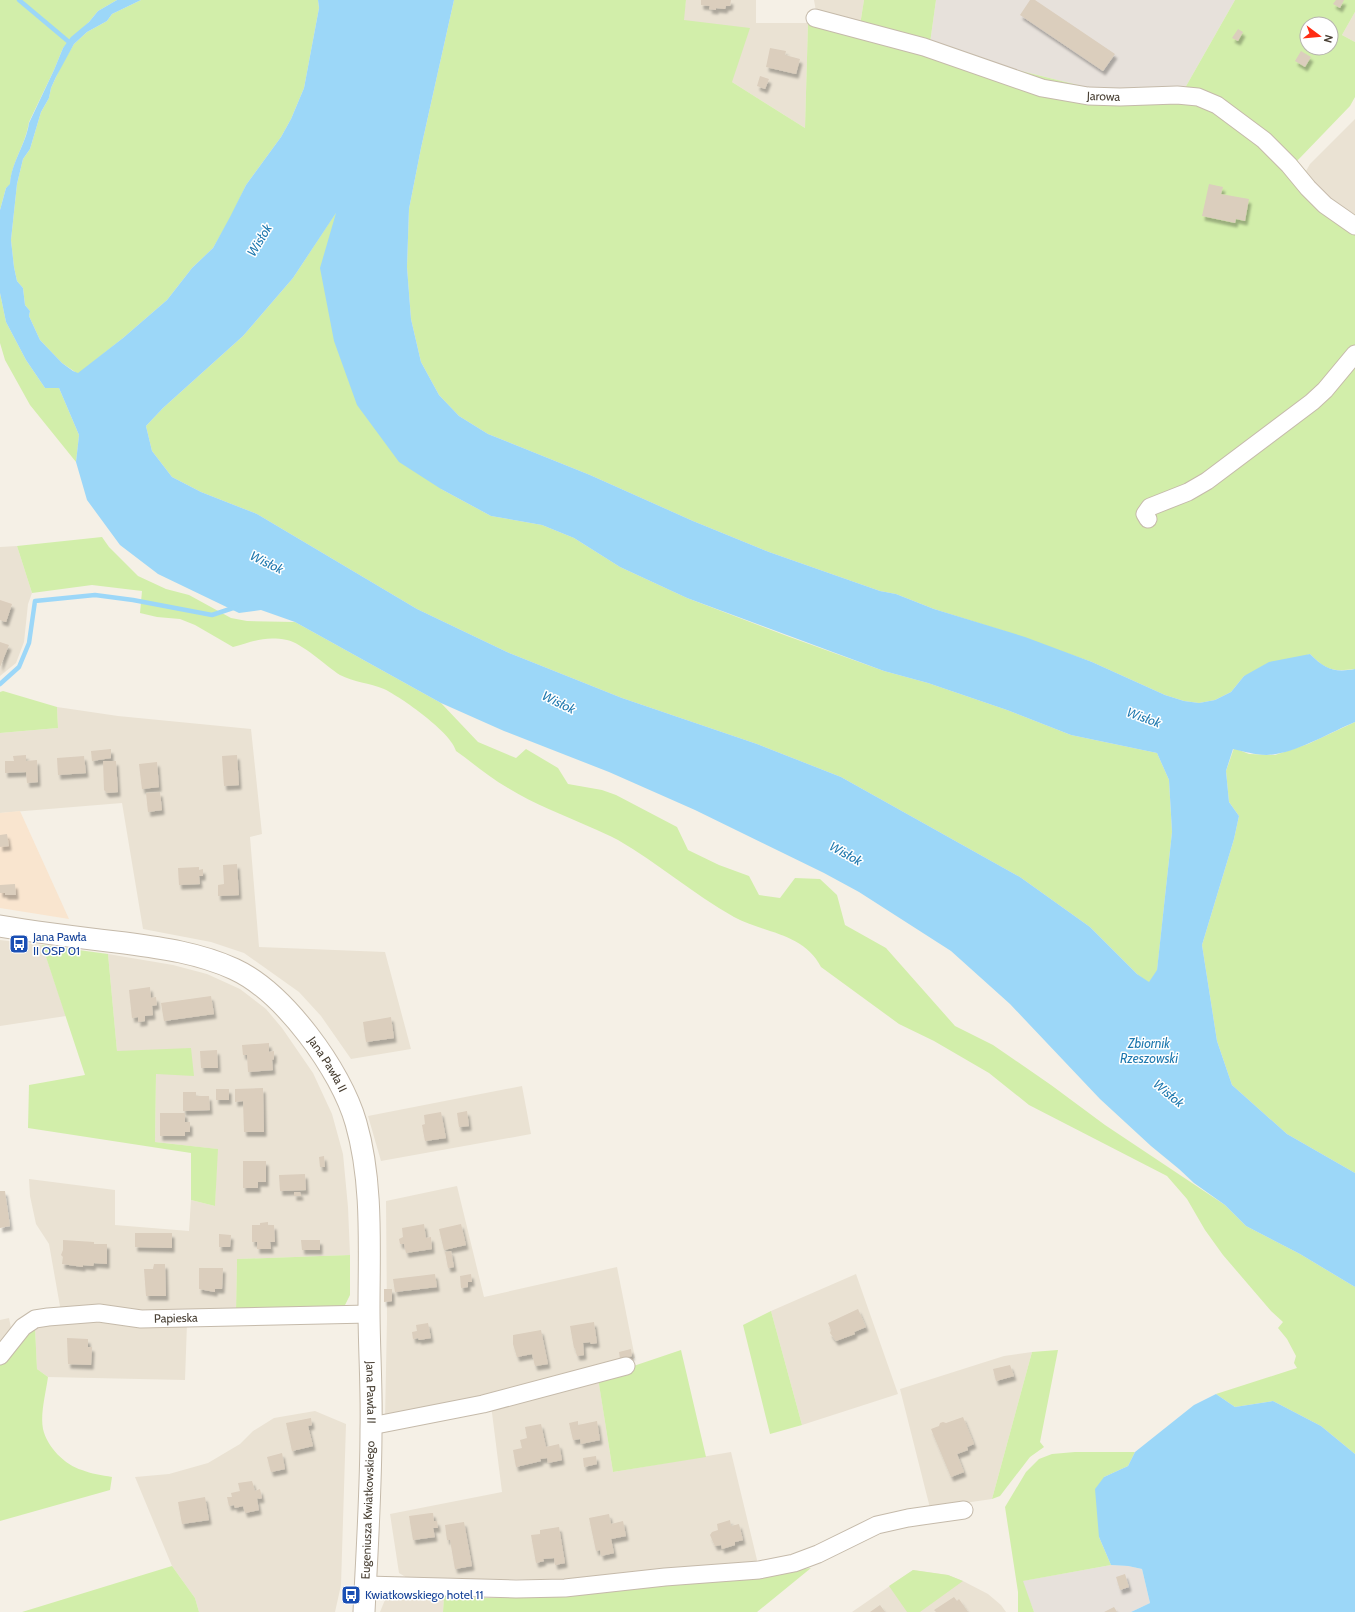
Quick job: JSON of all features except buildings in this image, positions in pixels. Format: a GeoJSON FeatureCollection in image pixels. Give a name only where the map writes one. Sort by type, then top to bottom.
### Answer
{"type":"FeatureCollection","features":[{"type":"Feature","properties":{"kind":"street","name":"Jarowa"},"geometry":{"type":"LineString","coordinates":[[815,18],[924,47],[1042,88],[1088,96],[1120,97],[1177,95],[1198,97],[1217,105],[1264,140],[1325,205],[1355,226]]}},
{"type":"Feature","properties":{"kind":"street"},"geometry":{"type":"LineString","coordinates":[[1148,519],[1145,514],[1150,508],[1188,492],[1207,481],[1312,402],[1325,390],[1355,354]]}},
{"type":"Feature","properties":{"kind":"street","name":"Jana Pawła II"},"geometry":{"type":"LineString","coordinates":[[0,926],[166,949],[206,957],[236,970],[264,989],[292,1016],[319,1048],[341,1084],[356,1124],[365,1168],[368,1214],[371,1428]]}},
{"type":"Feature","properties":{"kind":"street","name":"Papieska"},"geometry":{"type":"LineString","coordinates":[[0,1356],[23,1327],[35,1319],[48,1317],[99,1313],[142,1319],[369,1314]]}},
{"type":"Feature","properties":{"kind":"street"},"geometry":{"type":"LineString","coordinates":[[371,1428],[483,1404],[626,1366]]}},
{"type":"Feature","properties":{"kind":"street","name":"Eugeniusza Kwiatkowskiego"},"geometry":{"type":"LineString","coordinates":[[364,1612],[371,1428]]}},
{"type":"Feature","properties":{"kind":"street"},"geometry":{"type":"LineString","coordinates":[[366,1585],[516,1589],[565,1588],[665,1576],[759,1570],[794,1563],[818,1554],[877,1525],[908,1518],[964,1510]]}},
{"type":"Feature","properties":{"kind":"shaded area"},"geometry":{"type":"Polygon","coordinates":[[[686,0],[756,0],[756,23],[808,23],[805,128],[732,82],[683,20],[686,0]]]}},
{"type":"Feature","properties":{"kind":"shaded area"},"geometry":{"type":"Polygon","coordinates":[[[814,0],[864,0],[860,25],[817,17],[814,0]]]}},
{"type":"Feature","properties":{"kind":"shaded area"},"geometry":{"type":"Polygon","coordinates":[[[936,0],[1235,0],[1185,88],[1094,89],[989,63],[930,43],[936,0]]]}},
{"type":"Feature","properties":{"kind":"shaded area"},"geometry":{"type":"Polygon","coordinates":[[[1355,12],[1355,42],[1342,35],[1355,12]]]}},
{"type":"Feature","properties":{"kind":"shaded area"},"geometry":{"type":"Polygon","coordinates":[[[1355,119],[1355,214],[1352,218],[1310,184],[1306,171],[1310,164],[1355,119]]]}},
{"type":"Feature","properties":{"kind":"shaded area"},"geometry":{"type":"Polygon","coordinates":[[[17,546],[32,593],[28,604],[24,642],[16,663],[0,676],[0,547],[17,546]]]}},
{"type":"Feature","properties":{"kind":"shaded area"},"geometry":{"type":"Polygon","coordinates":[[[57,707],[118,716],[251,729],[262,834],[250,837],[259,947],[385,952],[411,1049],[351,1059],[321,1016],[299,992],[244,953],[211,942],[143,929],[122,803],[0,813],[0,733],[58,728],[57,707]]]}},
{"type":"Feature","properties":{"kind":"shaded area"},"geometry":{"type":"Polygon","coordinates":[[[20,811],[69,919],[0,908],[0,813],[20,811]]]}},
{"type":"Feature","properties":{"kind":"shaded area"},"geometry":{"type":"Polygon","coordinates":[[[0,940],[42,945],[66,1016],[0,1026],[0,940]]]}},
{"type":"Feature","properties":{"kind":"shaded area"},"geometry":{"type":"Polygon","coordinates":[[[108,954],[173,965],[207,974],[240,989],[266,1009],[282,1028],[313,1073],[332,1114],[343,1154],[348,1207],[350,1255],[237,1259],[236,1312],[61,1312],[49,1244],[36,1224],[30,1196],[29,1179],[115,1190],[115,1225],[189,1231],[191,1200],[215,1206],[217,1149],[155,1142],[156,1074],[117,1051],[108,954]]]}},
{"type":"Feature","properties":{"kind":"shaded area"},"geometry":{"type":"Polygon","coordinates":[[[522,1086],[531,1134],[381,1161],[368,1116],[522,1086]]]}},
{"type":"Feature","properties":{"kind":"shaded area"},"geometry":{"type":"Polygon","coordinates":[[[457,1186],[484,1297],[617,1267],[635,1358],[597,1371],[613,1472],[731,1452],[758,1564],[583,1579],[409,1579],[399,1573],[390,1514],[502,1492],[490,1397],[385,1420],[387,1318],[386,1201],[457,1186]]]}},
{"type":"Feature","properties":{"kind":"shaded area"},"geometry":{"type":"Polygon","coordinates":[[[856,1274],[898,1394],[802,1425],[771,1311],[856,1274]]]}},
{"type":"Feature","properties":{"kind":"shaded area"},"geometry":{"type":"Polygon","coordinates":[[[9,1318],[12,1333],[0,1348],[0,1320],[9,1318]]]}},
{"type":"Feature","properties":{"kind":"shaded area"},"geometry":{"type":"Polygon","coordinates":[[[44,1322],[187,1323],[185,1380],[48,1377],[37,1369],[35,1327],[44,1322]]]}},
{"type":"Feature","properties":{"kind":"shaded area"},"geometry":{"type":"Polygon","coordinates":[[[1032,1352],[992,1499],[930,1508],[900,1389],[1004,1356],[1032,1352]]]}},
{"type":"Feature","properties":{"kind":"shaded area"},"geometry":{"type":"Polygon","coordinates":[[[315,1411],[346,1424],[341,1585],[335,1612],[199,1612],[195,1598],[172,1566],[135,1477],[169,1474],[208,1463],[240,1444],[253,1431],[274,1418],[315,1411]]]}},
{"type":"Feature","properties":{"kind":"shaded area"},"geometry":{"type":"Polygon","coordinates":[[[1111,1565],[1142,1569],[1150,1603],[1131,1612],[1034,1612],[1022,1581],[1111,1565]]]}},
{"type":"Feature","properties":{"kind":"shaded area"},"geometry":{"type":"Polygon","coordinates":[[[913,1570],[948,1575],[963,1581],[988,1594],[1001,1605],[1006,1612],[852,1612],[913,1570]]]}},
{"type":"Feature","properties":{"kind":"shaded area"},"geometry":{"type":"Polygon","coordinates":[[[389,1590],[444,1596],[443,1612],[380,1612],[389,1590]]]}},
{"type":"Feature","properties":{"kind":"green space"},"geometry":{"type":"Polygon","coordinates":[[[0,0],[117,0],[98,11],[63,48],[29,122],[25,138],[13,169],[10,185],[6,188],[0,210],[0,0]]]}},
{"type":"Feature","properties":{"kind":"green space"},"geometry":{"type":"Polygon","coordinates":[[[141,0],[318,0],[319,8],[304,88],[291,119],[281,137],[246,185],[231,217],[213,248],[192,268],[167,300],[78,374],[62,363],[40,340],[29,316],[30,311],[25,305],[23,288],[17,281],[11,240],[17,184],[23,159],[30,149],[41,112],[49,98],[51,88],[62,64],[74,44],[87,32],[107,21],[112,14],[141,0]]]}},
{"type":"Feature","properties":{"kind":"green space"},"geometry":{"type":"Polygon","coordinates":[[[454,0],[686,0],[684,20],[750,28],[732,82],[805,128],[808,23],[815,23],[989,63],[1094,89],[1185,88],[1235,0],[1355,0],[1355,12],[1342,35],[1355,42],[1355,97],[1350,106],[1297,161],[1306,171],[1310,184],[1352,218],[1355,214],[1355,669],[1330,669],[1321,664],[1310,654],[1244,676],[1231,692],[1215,700],[1199,703],[1184,701],[1165,695],[1092,662],[769,552],[693,521],[590,475],[488,434],[459,416],[439,395],[421,362],[411,319],[407,267],[409,209],[454,0]]]}},
{"type":"Feature","properties":{"kind":"green space"},"geometry":{"type":"Polygon","coordinates":[[[864,0],[936,0],[930,43],[860,25],[864,0]]]}},
{"type":"Feature","properties":{"kind":"green space"},"geometry":{"type":"Polygon","coordinates":[[[337,211],[441,489],[491,516],[542,525],[574,538],[620,567],[687,598],[787,636],[884,671],[928,683],[1007,710],[1071,735],[1157,753],[1169,780],[1172,832],[1157,971],[1149,983],[1137,974],[1090,927],[1020,877],[841,777],[757,744],[622,698],[507,652],[417,609],[257,514],[201,492],[172,477],[152,451],[146,426],[163,408],[243,336],[293,278],[337,211]]]}},
{"type":"Feature","properties":{"kind":"green space"},"geometry":{"type":"Polygon","coordinates":[[[0,293],[6,322],[26,360],[45,388],[59,388],[79,435],[76,462],[30,405],[5,360],[0,343],[0,293]]]}},
{"type":"Feature","properties":{"kind":"green space"},"geometry":{"type":"Polygon","coordinates":[[[102,537],[109,547],[138,576],[166,589],[189,595],[231,618],[247,621],[295,622],[441,703],[478,742],[516,758],[526,749],[558,768],[568,784],[602,790],[616,795],[677,827],[688,850],[719,865],[749,876],[759,895],[780,898],[795,878],[820,879],[837,895],[845,925],[886,948],[955,1026],[993,1045],[1105,1125],[1225,1205],[1246,1226],[1300,1254],[1355,1287],[1355,1454],[1321,1426],[1273,1401],[1235,1407],[1216,1394],[1297,1368],[1294,1363],[1296,1356],[1287,1339],[1278,1328],[1283,1322],[1271,1311],[1223,1255],[1205,1230],[1187,1199],[1167,1176],[1029,1105],[989,1073],[934,1041],[899,1024],[821,967],[814,956],[794,940],[734,917],[618,840],[538,804],[501,784],[456,751],[452,743],[445,735],[413,707],[384,689],[340,675],[300,645],[287,640],[266,639],[233,647],[195,625],[180,619],[157,617],[140,613],[142,591],[92,585],[32,593],[17,546],[102,537]]]}},
{"type":"Feature","properties":{"kind":"green space"},"geometry":{"type":"Polygon","coordinates":[[[3,691],[57,707],[58,728],[0,733],[0,692],[3,691]]]}},
{"type":"Feature","properties":{"kind":"green space"},"geometry":{"type":"Polygon","coordinates":[[[1355,722],[1355,1173],[1287,1134],[1232,1085],[1217,1041],[1202,945],[1234,839],[1239,816],[1229,802],[1226,771],[1234,748],[1249,754],[1275,755],[1308,744],[1355,722]]]}},
{"type":"Feature","properties":{"kind":"green space"},"geometry":{"type":"Polygon","coordinates":[[[42,945],[108,954],[117,1051],[191,1048],[194,1076],[156,1074],[155,1142],[218,1149],[215,1206],[191,1200],[191,1153],[28,1128],[29,1085],[85,1075],[42,945]]]}},
{"type":"Feature","properties":{"kind":"green space"},"geometry":{"type":"Polygon","coordinates":[[[350,1255],[350,1295],[343,1309],[236,1312],[237,1259],[350,1255]]]}},
{"type":"Feature","properties":{"kind":"green space"},"geometry":{"type":"Polygon","coordinates":[[[771,1311],[802,1425],[770,1434],[743,1325],[771,1311]]]}},
{"type":"Feature","properties":{"kind":"green space"},"geometry":{"type":"Polygon","coordinates":[[[35,1327],[37,1369],[48,1377],[42,1417],[45,1436],[53,1449],[69,1464],[89,1472],[112,1477],[110,1490],[0,1521],[0,1363],[24,1333],[35,1327]]]}},
{"type":"Feature","properties":{"kind":"green space"},"geometry":{"type":"Polygon","coordinates":[[[681,1350],[706,1457],[613,1472],[598,1378],[681,1350]]]}},
{"type":"Feature","properties":{"kind":"green space"},"geometry":{"type":"Polygon","coordinates":[[[1058,1350],[1040,1442],[1044,1447],[1030,1457],[1000,1496],[992,1499],[1032,1352],[1058,1350]]]}},
{"type":"Feature","properties":{"kind":"green space"},"geometry":{"type":"Polygon","coordinates":[[[1075,1452],[1135,1452],[1128,1466],[1104,1477],[1099,1537],[1111,1565],[1023,1581],[1034,1612],[1018,1612],[1018,1592],[1005,1507],[1026,1472],[1039,1459],[1052,1454],[1075,1452]]]}},
{"type":"Feature","properties":{"kind":"green space"},"geometry":{"type":"Polygon","coordinates":[[[172,1566],[195,1598],[199,1612],[22,1612],[172,1566]]]}},
{"type":"Feature","properties":{"kind":"green space"},"geometry":{"type":"Polygon","coordinates":[[[811,1568],[757,1612],[443,1612],[444,1596],[500,1598],[811,1568]]]}},
{"type":"Feature","properties":{"kind":"green space"},"geometry":{"type":"Polygon","coordinates":[[[913,1570],[948,1575],[963,1581],[920,1612],[907,1612],[889,1586],[913,1570]]]}},
{"type":"Feature","properties":{"kind":"water","name":"Zbiornik Rzeszowski"},"geometry":{"type":"Polygon","coordinates":[[[117,0],[141,0],[112,14],[107,21],[87,32],[74,44],[56,77],[51,88],[49,98],[41,112],[30,149],[23,159],[17,184],[11,240],[17,281],[23,288],[25,305],[30,311],[29,316],[40,340],[62,363],[73,371],[78,373],[123,338],[167,300],[192,268],[213,248],[246,185],[281,137],[291,119],[304,88],[319,8],[318,0],[454,0],[409,209],[407,267],[411,319],[421,362],[439,395],[459,416],[488,434],[590,475],[693,521],[769,552],[880,591],[896,594],[934,609],[1025,637],[1092,662],[1165,695],[1184,701],[1199,703],[1215,700],[1231,692],[1244,676],[1269,662],[1310,654],[1330,669],[1355,669],[1355,722],[1306,745],[1286,752],[1265,755],[1233,749],[1226,771],[1229,802],[1239,816],[1234,839],[1202,945],[1217,1041],[1232,1085],[1287,1134],[1355,1173],[1355,1287],[1300,1254],[1246,1226],[1225,1205],[1194,1183],[1100,1099],[1010,1004],[951,951],[859,892],[824,873],[695,810],[609,772],[504,731],[441,703],[295,622],[261,610],[239,613],[158,574],[120,545],[87,500],[76,462],[79,435],[59,388],[45,388],[26,360],[6,322],[0,293],[0,210],[6,188],[10,184],[13,169],[29,123],[63,48],[71,37],[89,22],[98,11],[117,0]],[[336,213],[293,278],[243,336],[163,408],[146,426],[152,451],[172,477],[201,492],[257,514],[417,609],[507,652],[622,698],[757,744],[841,777],[1020,877],[1090,927],[1137,974],[1149,982],[1157,970],[1172,832],[1169,780],[1157,753],[1071,735],[1007,710],[928,683],[884,671],[687,598],[620,567],[574,538],[542,525],[491,516],[441,489],[399,462],[357,405],[334,341],[320,268],[336,213]]]}},
{"type":"Feature","properties":{"kind":"water"},"geometry":{"type":"Polygon","coordinates":[[[1216,1394],[1235,1407],[1273,1401],[1321,1426],[1355,1454],[1355,1612],[1131,1612],[1150,1603],[1142,1569],[1111,1565],[1099,1537],[1095,1489],[1104,1477],[1128,1466],[1135,1452],[1194,1405],[1216,1394]]]}},
{"type":"Feature","properties":{"kind":"waterway"},"geometry":{"type":"LineString","coordinates":[[19,0],[69,42]]}},
{"type":"Feature","properties":{"kind":"waterway"},"geometry":{"type":"LineString","coordinates":[[0,684],[19,667],[29,643],[35,601],[95,595],[133,600],[212,615],[236,607]]}},
{"type":"Feature","properties":{"kind":"place","name":"Jana Pawła II OSP 01"},"geometry":{"type":"Point","coordinates":[19,944]}},
{"type":"Feature","properties":{"kind":"place","name":"Kwiatkowskiego hotel 11"},"geometry":{"type":"Point","coordinates":[351,1595]}},
{"type":"Feature","properties":{"kind":"water label","name":"Wisłok"},"geometry":{"type":"Point","coordinates":[259,240]}},
{"type":"Feature","properties":{"kind":"water label","name":"Wisłok"},"geometry":{"type":"Point","coordinates":[267,562]}},
{"type":"Feature","properties":{"kind":"water label","name":"Wisłok"},"geometry":{"type":"Point","coordinates":[559,702]}},
{"type":"Feature","properties":{"kind":"water label","name":"Wisłok"},"geometry":{"type":"Point","coordinates":[1144,717]}},
{"type":"Feature","properties":{"kind":"water label","name":"Wisłok"},"geometry":{"type":"Point","coordinates":[846,853]}},
{"type":"Feature","properties":{"kind":"water label","name":"Wisłok"},"geometry":{"type":"Point","coordinates":[1169,1093]}}]}
